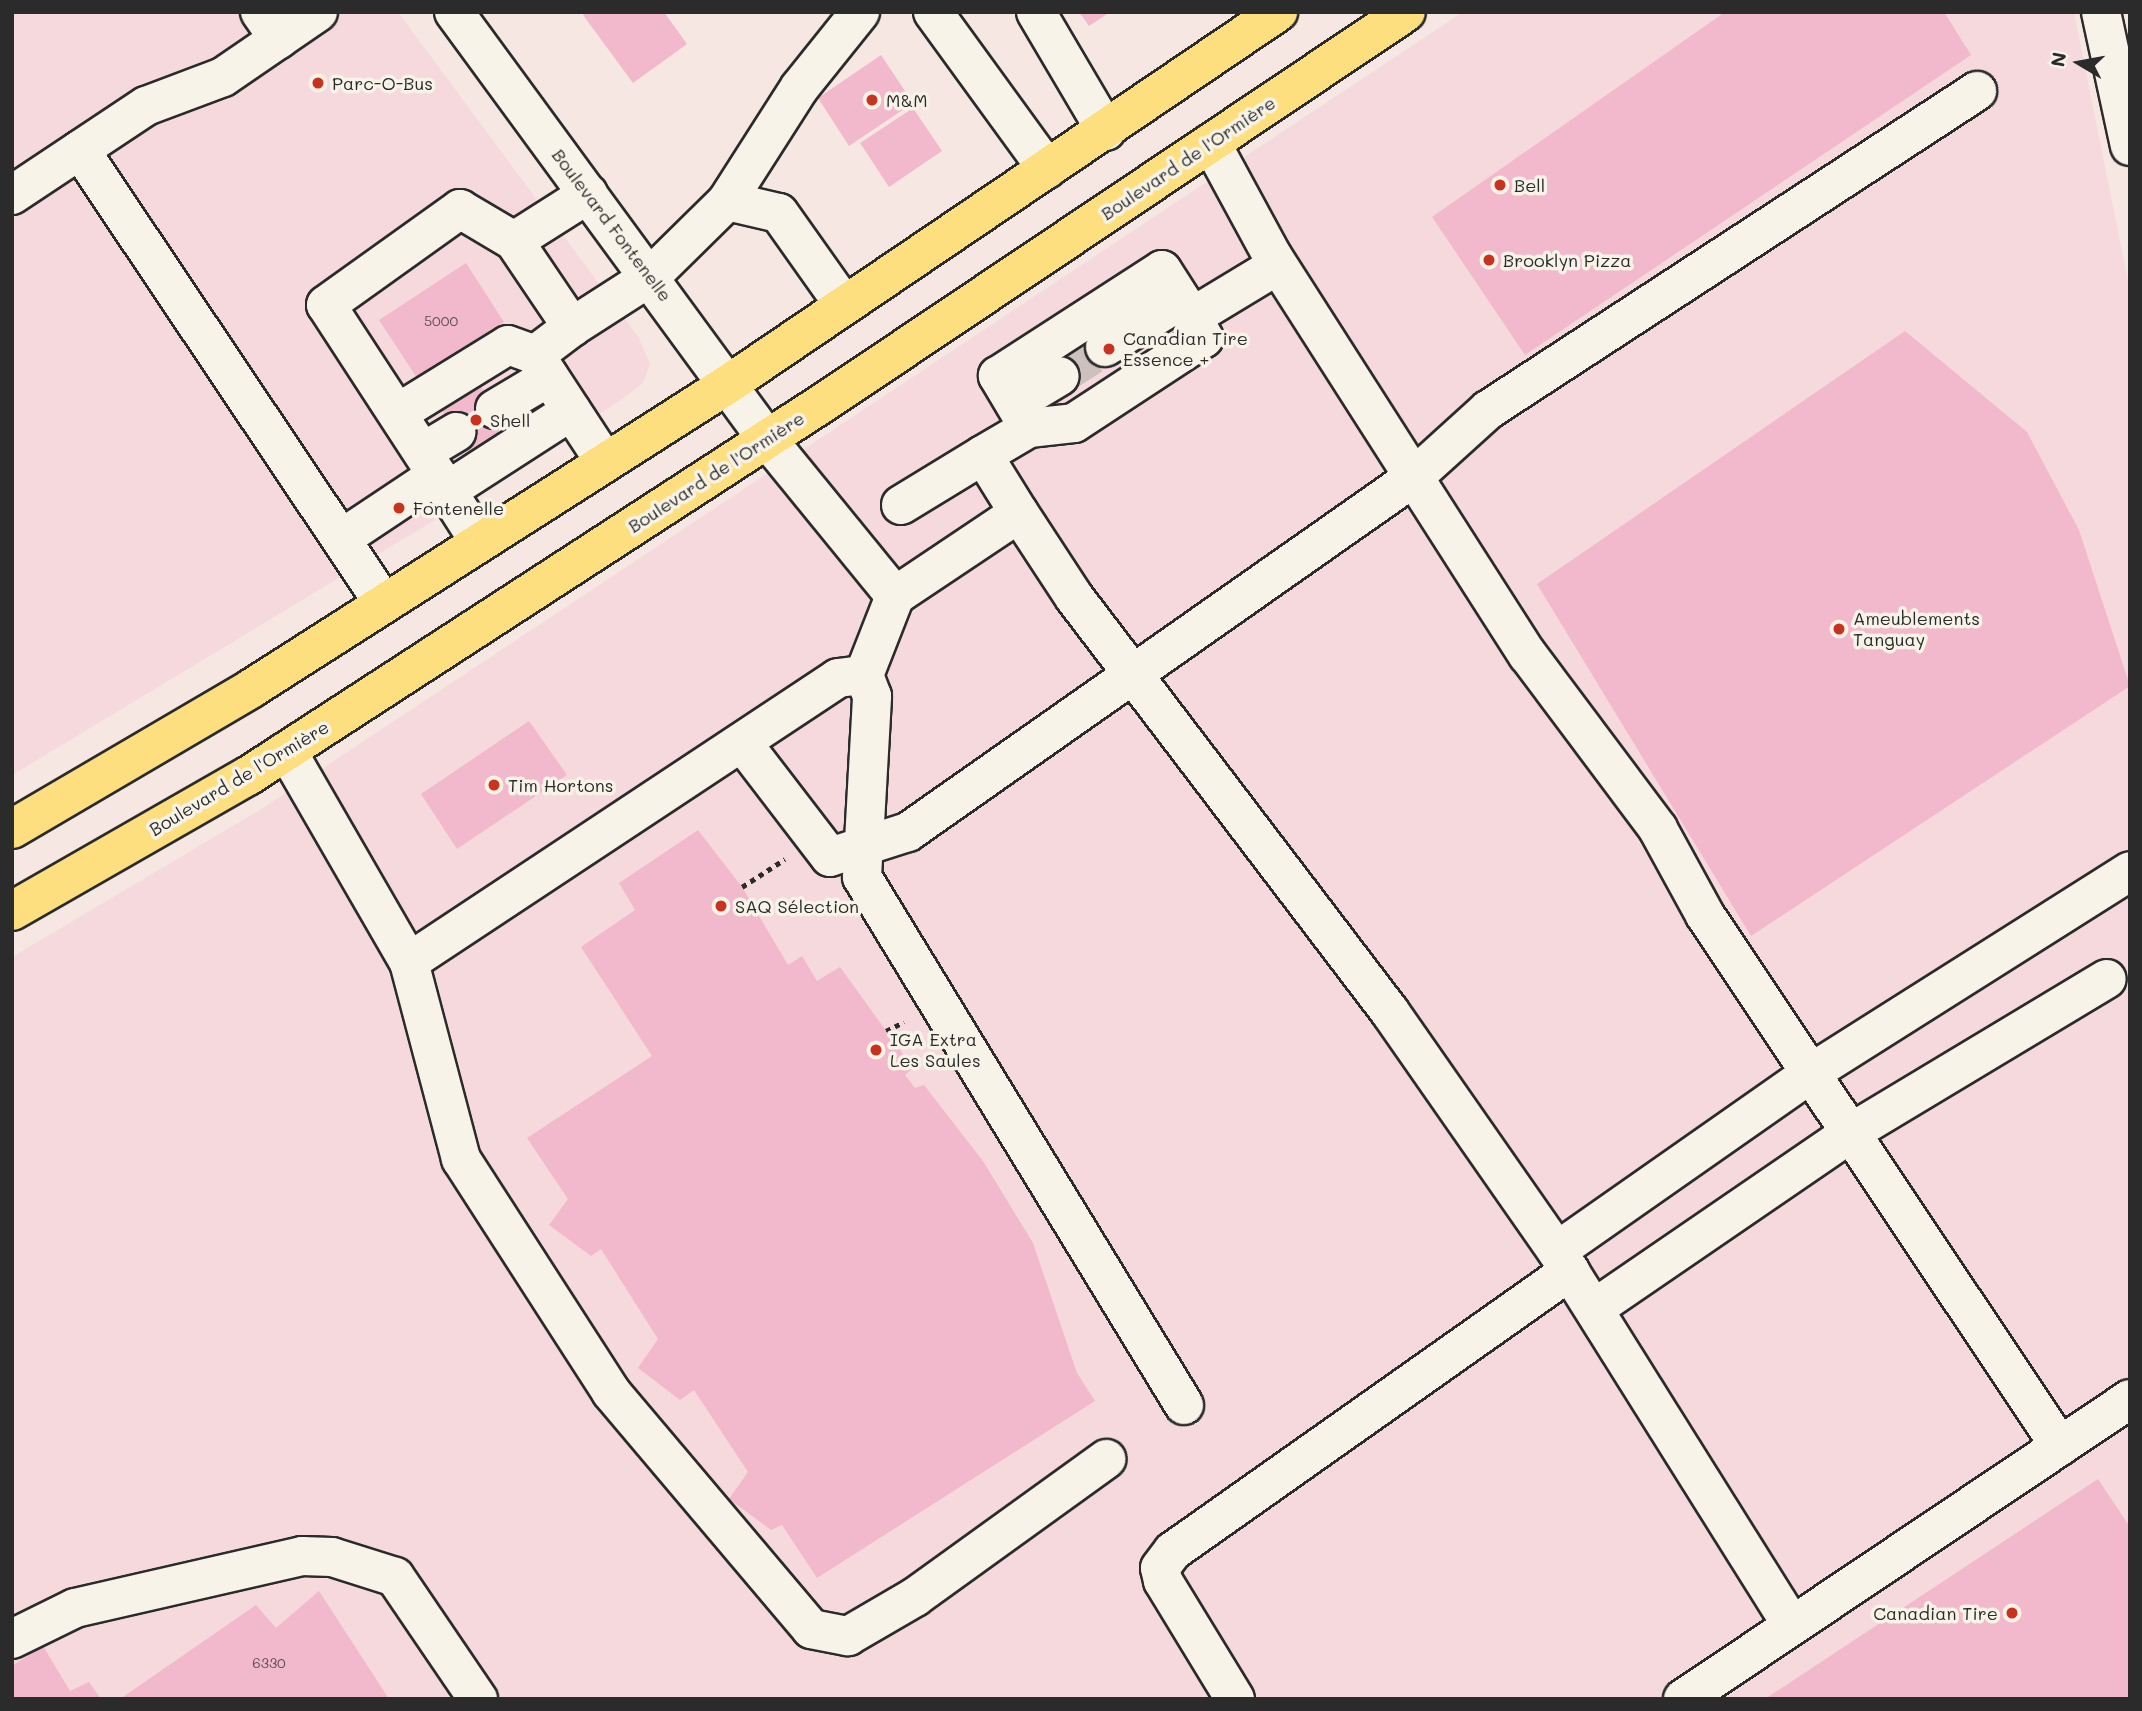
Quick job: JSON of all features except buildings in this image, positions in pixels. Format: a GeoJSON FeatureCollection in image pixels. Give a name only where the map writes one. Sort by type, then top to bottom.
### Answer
{"type":"FeatureCollection","features":[{"type":"Feature","properties":{"kind":"main road"},"geometry":{"type":"LineString","coordinates":[[12,830],[383,602],[730,383],[842,302],[1106,131],[1278,12]]}},
{"type":"Feature","properties":{"kind":"main road","name":"Boulevard de l'Ormière"},"geometry":{"type":"LineString","coordinates":[[12,911],[287,751],[767,439],[1406,12]]}},
{"type":"Feature","properties":{"kind":"street"},"geometry":{"type":"LineString","coordinates":[[12,195],[146,106],[223,77],[269,26],[318,12]]}},
{"type":"Feature","properties":{"kind":"street","name":"Boulevard Fontenelle"},"geometry":{"type":"LineString","coordinates":[[454,12],[730,383],[767,439],[895,596]]}},
{"type":"Feature","properties":{"kind":"street"},"geometry":{"type":"LineString","coordinates":[[495,409],[542,366],[572,327],[650,277],[727,201],[800,87],[860,12]]}},
{"type":"Feature","properties":{"kind":"street"},"geometry":{"type":"LineString","coordinates":[[933,12],[1047,169]]}},
{"type":"Feature","properties":{"kind":"street"},"geometry":{"type":"LineString","coordinates":[[1036,12],[1106,131]]}},
{"type":"Feature","properties":{"kind":"street"},"geometry":{"type":"LineString","coordinates":[[2101,12],[2130,146]]}},
{"type":"Feature","properties":{"kind":"street"},"geometry":{"type":"LineString","coordinates":[[744,745],[830,857],[864,851],[972,793],[1414,477],[1488,410],[1977,91]]}},
{"type":"Feature","properties":{"kind":"street"},"geometry":{"type":"LineString","coordinates":[[1211,143],[1278,265],[1528,655],[1658,829],[1705,915],[1814,1071],[2060,1446]]}},
{"type":"Feature","properties":{"kind":"street"},"geometry":{"type":"LineString","coordinates":[[80,150],[383,602]]}},
{"type":"Feature","properties":{"kind":"street"},"geometry":{"type":"LineString","coordinates":[[514,241],[588,194]]}},
{"type":"Feature","properties":{"kind":"street"},"geometry":{"type":"LineString","coordinates":[[727,201],[779,213],[842,302]]}},
{"type":"Feature","properties":{"kind":"street"},"geometry":{"type":"LineString","coordinates":[[480,541],[326,305],[460,209],[514,241],[572,327]]}},
{"type":"Feature","properties":{"kind":"street"},"geometry":{"type":"LineString","coordinates":[[1105,347],[1278,265]]}},
{"type":"Feature","properties":{"kind":"street"},"geometry":{"type":"LineString","coordinates":[[1163,270],[1204,338],[1074,423],[1022,415],[998,376],[1163,270]]}},
{"type":"Feature","properties":{"kind":"street"},"geometry":{"type":"LineString","coordinates":[[398,413],[508,345],[542,366],[605,462]]}},
{"type":"Feature","properties":{"kind":"street"},"geometry":{"type":"LineString","coordinates":[[901,505],[983,455],[1060,376]]}},
{"type":"Feature","properties":{"kind":"street"},"geometry":{"type":"LineString","coordinates":[[341,539],[436,473],[571,411]]}},
{"type":"Feature","properties":{"kind":"street"},"geometry":{"type":"LineString","coordinates":[[436,473],[456,432]]}},
{"type":"Feature","properties":{"kind":"street"},"geometry":{"type":"LineString","coordinates":[[983,455],[1019,513],[1135,676],[1390,1012],[1564,1261],[1792,1625]]}},
{"type":"Feature","properties":{"kind":"street"},"geometry":{"type":"LineString","coordinates":[[1019,513],[895,596],[864,675],[872,696],[863,877],[1184,1405]]}},
{"type":"Feature","properties":{"kind":"street"},"geometry":{"type":"LineString","coordinates":[[409,962],[500,906],[638,806],[744,745],[838,678],[864,675]]}},
{"type":"Feature","properties":{"kind":"street"},"geometry":{"type":"LineString","coordinates":[[287,751],[409,962],[461,1159],[611,1392],[811,1629],[848,1636],[915,1597],[1106,1460]]}},
{"type":"Feature","properties":{"kind":"street"},"geometry":{"type":"LineString","coordinates":[[1235,1699],[1163,1581],[1160,1569],[1173,1551],[1564,1261],[1814,1071],[2130,871]]}},
{"type":"Feature","properties":{"kind":"street"},"geometry":{"type":"LineString","coordinates":[[1595,1308],[1852,1132],[2107,979]]}},
{"type":"Feature","properties":{"kind":"street"},"geometry":{"type":"LineString","coordinates":[[1683,1699],[2060,1446],[2126,1410]]}},
{"type":"Feature","properties":{"kind":"street"},"geometry":{"type":"LineString","coordinates":[[12,1639],[75,1608],[302,1556],[332,1557],[395,1577],[478,1699]]}},
{"type":"Feature","properties":{"kind":"path"},"geometry":{"type":"LineString","coordinates":[[742,887],[816,839]]}},
{"type":"Feature","properties":{"kind":"path"},"geometry":{"type":"LineString","coordinates":[[886,1031],[906,1021]]}},
{"type":"Feature","properties":{"kind":"shaded area"},"geometry":{"type":"Polygon","coordinates":[[[12,12],[398,12],[639,338],[650,364],[643,383],[625,397],[488,488],[12,775],[12,12]]]}},
{"type":"Feature","properties":{"kind":"shaded area"},"geometry":{"type":"Polygon","coordinates":[[[1463,12],[2074,12],[2130,291],[2130,1699],[12,1699],[12,957],[260,810],[1463,12]]]}},
{"type":"Feature","properties":{"kind":"tunnel"},"geometry":{"type":"LineString","coordinates":[[1060,376],[1105,347]]}},
{"type":"Feature","properties":{"kind":"place","name":"Parc-O-Bus"},"geometry":{"type":"Point","coordinates":[318,83]}},
{"type":"Feature","properties":{"kind":"place","name":"M&M"},"geometry":{"type":"Point","coordinates":[872,100]}},
{"type":"Feature","properties":{"kind":"place","name":"Bell"},"geometry":{"type":"Point","coordinates":[1500,185]}},
{"type":"Feature","properties":{"kind":"place","name":"Brooklyn Pizza"},"geometry":{"type":"Point","coordinates":[1489,260]}},
{"type":"Feature","properties":{"kind":"place","name":"Canadian Tire Essence +"},"geometry":{"type":"Point","coordinates":[1109,349]}},
{"type":"Feature","properties":{"kind":"place","name":"Shell"},"geometry":{"type":"Point","coordinates":[476,420]}},
{"type":"Feature","properties":{"kind":"place","name":"Fontenelle"},"geometry":{"type":"Point","coordinates":[399,508]}},
{"type":"Feature","properties":{"kind":"place","name":"Ameublements Tanguay"},"geometry":{"type":"Point","coordinates":[1839,629]}},
{"type":"Feature","properties":{"kind":"place","name":"Tim Hortons"},"geometry":{"type":"Point","coordinates":[494,785]}},
{"type":"Feature","properties":{"kind":"place","name":"SAQ Sélection"},"geometry":{"type":"Point","coordinates":[721,906]}},
{"type":"Feature","properties":{"kind":"place","name":"IGA Extra Les Saules"},"geometry":{"type":"Point","coordinates":[876,1050]}},
{"type":"Feature","properties":{"kind":"place","name":"Canadian Tire"},"geometry":{"type":"Point","coordinates":[2012,1613]}}]}
